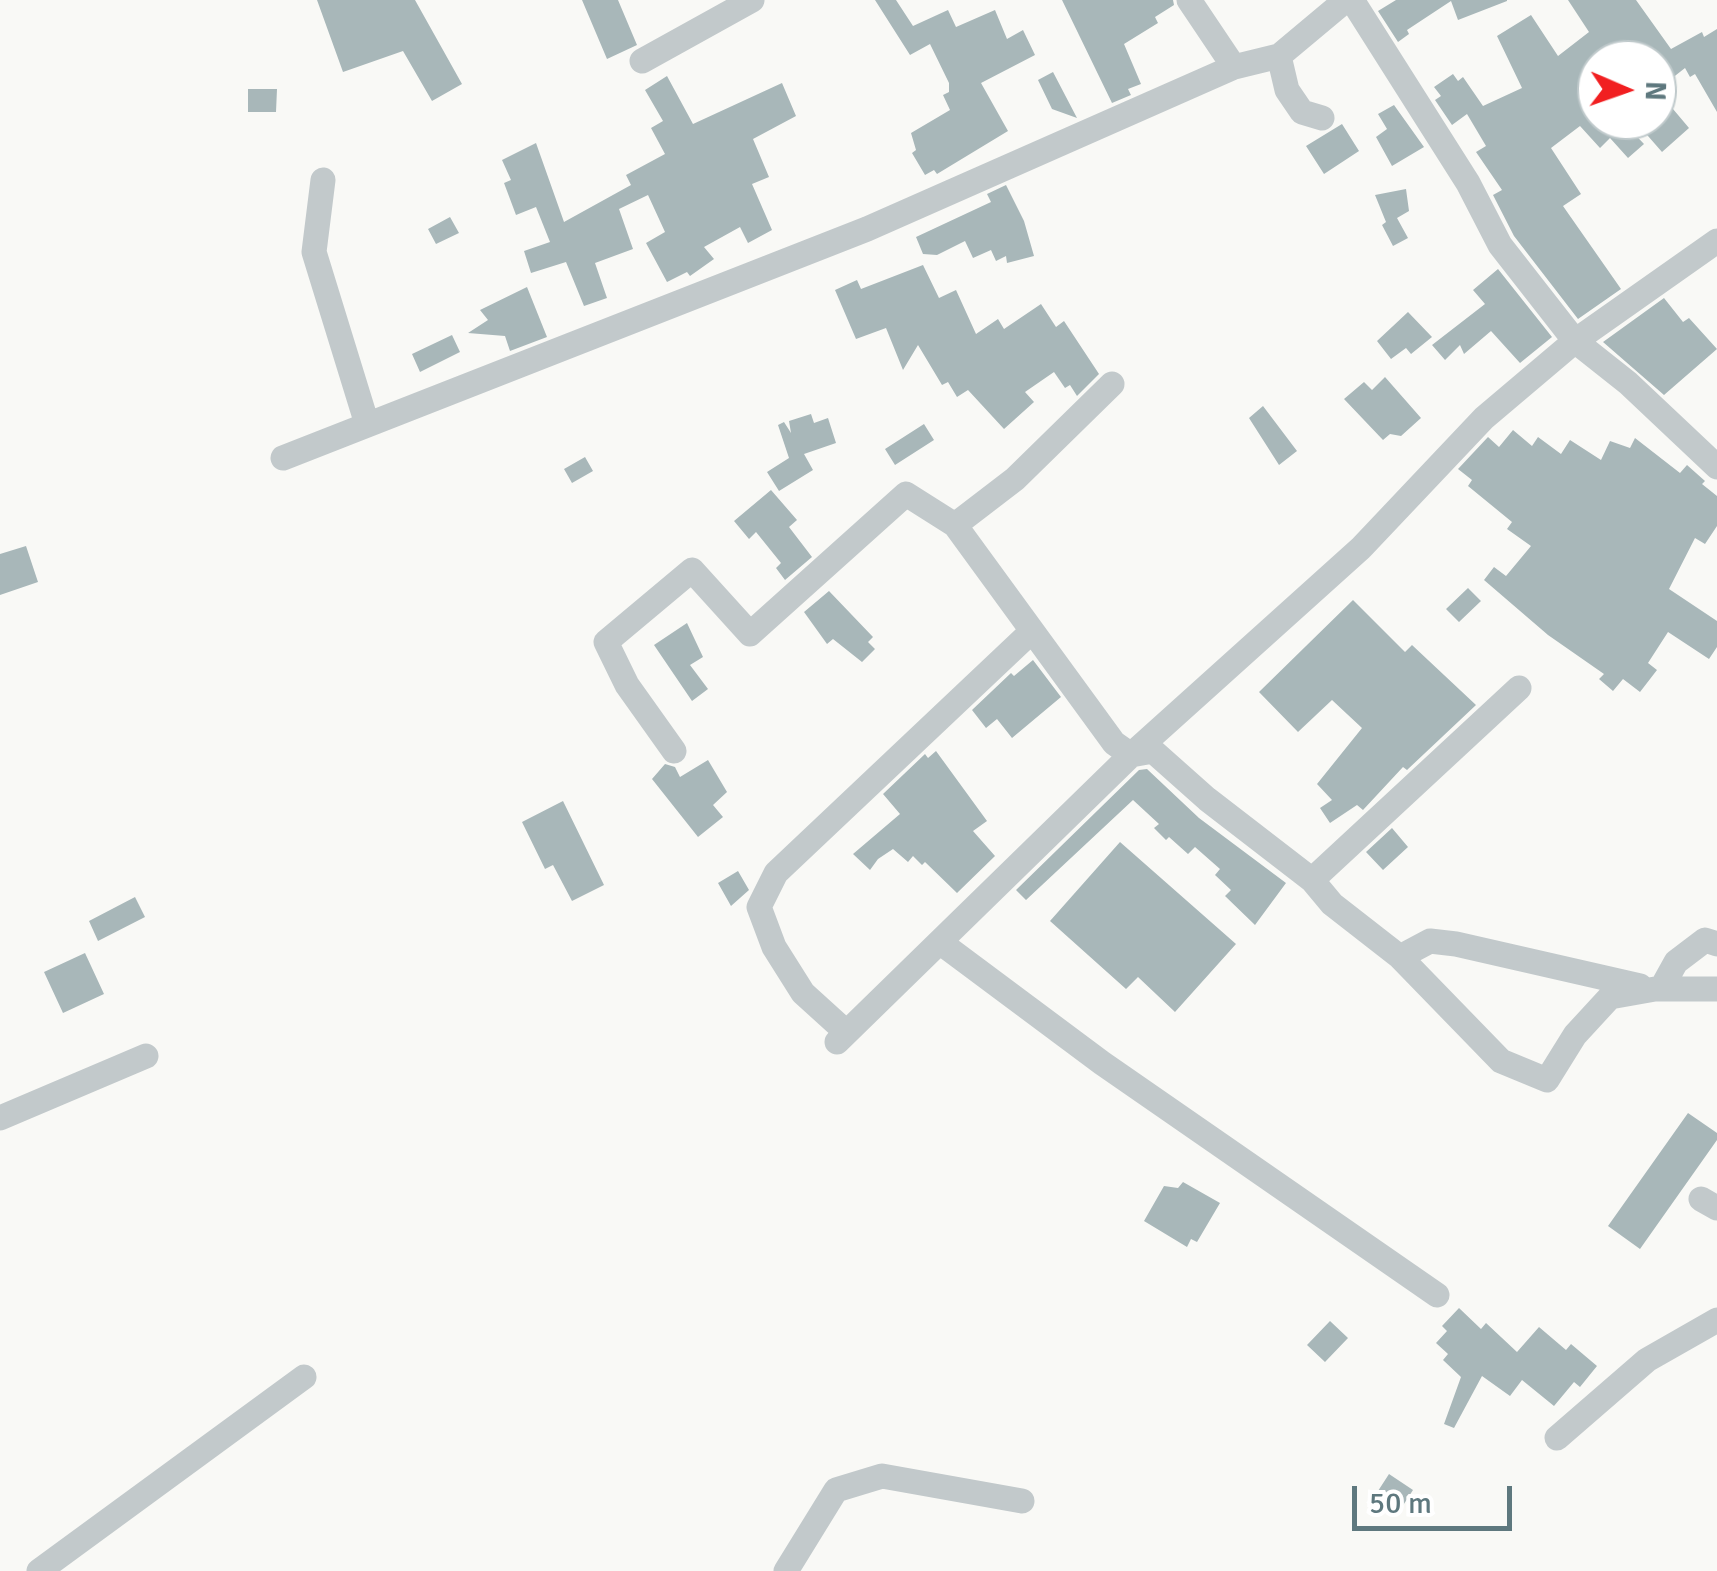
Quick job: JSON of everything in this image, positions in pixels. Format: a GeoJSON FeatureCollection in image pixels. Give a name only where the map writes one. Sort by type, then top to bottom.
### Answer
{"type":"FeatureCollection","features":[{"type":"Feature","properties":{"kind":"street"},"geometry":{"type":"LineString","coordinates":[[642,62],[752,0]]}},
{"type":"Feature","properties":{"kind":"street"},"geometry":{"type":"LineString","coordinates":[[1189,0],[1234,67]]}},
{"type":"Feature","properties":{"kind":"street"},"geometry":{"type":"LineString","coordinates":[[284,458],[867,229],[1234,67],[1279,56],[1349,0],[1468,183],[1500,245],[1575,342],[1628,383],[1717,467]]}},
{"type":"Feature","properties":{"kind":"street"},"geometry":{"type":"LineString","coordinates":[[1279,56],[1287,90],[1302,112],[1322,118]]}},
{"type":"Feature","properties":{"kind":"street"},"geometry":{"type":"LineString","coordinates":[[323,180],[314,252],[367,424]]}},
{"type":"Feature","properties":{"kind":"street"},"geometry":{"type":"LineString","coordinates":[[1031,632],[776,873],[759,906],[774,947],[803,992],[841,1037],[1131,755],[1362,548],[1484,418],[1575,342],[1717,241]]}},
{"type":"Feature","properties":{"kind":"street"},"geometry":{"type":"LineString","coordinates":[[956,525],[1014,479],[1112,384]]}},
{"type":"Feature","properties":{"kind":"street"},"geometry":{"type":"LineString","coordinates":[[674,751],[626,686],[606,642],[692,570],[750,634],[906,494],[956,525],[1114,743],[1131,755],[1153,751],[1207,800],[1312,880],[1332,904],[1400,957],[1501,1061],[1547,1080],[1575,1035],[1610,997],[1658,989],[1717,989]]}},
{"type":"Feature","properties":{"kind":"street"},"geometry":{"type":"LineString","coordinates":[[1312,880],[1519,688]]}},
{"type":"Feature","properties":{"kind":"street"},"geometry":{"type":"LineString","coordinates":[[1658,989],[1676,962],[1705,940],[1717,944]]}},
{"type":"Feature","properties":{"kind":"street"},"geometry":{"type":"LineString","coordinates":[[1400,957],[1430,941],[1456,944],[1658,989]]}},
{"type":"Feature","properties":{"kind":"street"},"geometry":{"type":"LineString","coordinates":[[941,943],[1102,1063],[1437,1295]]}},
{"type":"Feature","properties":{"kind":"street"},"geometry":{"type":"LineString","coordinates":[[0,1118],[146,1056]]}},
{"type":"Feature","properties":{"kind":"street"},"geometry":{"type":"LineString","coordinates":[[1558,1438],[1647,1360],[1717,1320]]}},
{"type":"Feature","properties":{"kind":"street"},"geometry":{"type":"LineString","coordinates":[[39,1571],[304,1377]]}},
{"type":"Feature","properties":{"kind":"street"},"geometry":{"type":"LineString","coordinates":[[786,1571],[836,1490],[882,1476],[1022,1501]]}},
{"type":"Feature","properties":{"kind":"building"},"geometry":{"type":"Polygon","coordinates":[[[317,0],[415,0],[462,84],[432,101],[403,51],[343,72],[317,0]]]}},
{"type":"Feature","properties":{"kind":"building"},"geometry":{"type":"Polygon","coordinates":[[[582,0],[618,0],[637,45],[607,59],[582,0]]]}},
{"type":"Feature","properties":{"kind":"building"},"geometry":{"type":"Polygon","coordinates":[[[875,0],[896,0],[913,26],[948,10],[956,27],[995,10],[1007,39],[1023,30],[1035,55],[981,83],[1008,131],[937,174],[934,170],[925,175],[912,153],[916,150],[911,133],[950,110],[943,95],[949,92],[949,83],[930,44],[910,55],[875,0]]]}},
{"type":"Feature","properties":{"kind":"building"},"geometry":{"type":"Polygon","coordinates":[[[1062,0],[1173,0],[1174,5],[1155,17],[1158,23],[1124,44],[1141,84],[1128,89],[1131,95],[1112,103],[1062,0]]]}},
{"type":"Feature","properties":{"kind":"building"},"geometry":{"type":"Polygon","coordinates":[[[1396,0],[1507,1],[1458,20],[1451,1],[1407,30],[1409,34],[1398,42],[1378,11],[1396,0]]]}},
{"type":"Feature","properties":{"kind":"building"},"geometry":{"type":"Polygon","coordinates":[[[1568,0],[1636,0],[1665,40],[1579,40],[1589,32],[1568,0]]]}},
{"type":"Feature","properties":{"kind":"building"},"geometry":{"type":"Polygon","coordinates":[[[1531,15],[1558,56],[1577,41],[1577,128],[1551,148],[1581,194],[1563,206],[1621,289],[1578,319],[1514,236],[1493,195],[1502,190],[1476,152],[1486,146],[1467,114],[1452,125],[1435,100],[1441,96],[1434,87],[1453,74],[1458,81],[1463,77],[1483,106],[1522,88],[1497,36],[1531,15]]]}},
{"type":"Feature","properties":{"kind":"building"},"geometry":{"type":"Polygon","coordinates":[[[1717,29],[1717,112],[1695,74],[1690,77],[1685,68],[1677,74],[1677,46],[1702,32],[1704,37],[1717,29]]]}},
{"type":"Feature","properties":{"kind":"building"},"geometry":{"type":"Polygon","coordinates":[[[1053,72],[1077,118],[1052,109],[1038,80],[1053,72]]]}},
{"type":"Feature","properties":{"kind":"building"},"geometry":{"type":"Polygon","coordinates":[[[667,76],[693,124],[782,83],[796,116],[753,139],[769,177],[752,184],[772,230],[748,243],[740,227],[704,247],[714,259],[690,276],[687,272],[667,282],[646,243],[665,232],[648,195],[619,209],[633,249],[595,263],[607,298],[584,306],[566,262],[531,273],[524,251],[550,242],[536,207],[516,215],[504,183],[511,180],[502,160],[536,143],[564,222],[631,185],[626,175],[665,154],[651,128],[663,121],[645,90],[667,76]]]}},
{"type":"Feature","properties":{"kind":"building"},"geometry":{"type":"Polygon","coordinates":[[[248,89],[277,89],[276,112],[248,112],[248,89]]]}},
{"type":"Feature","properties":{"kind":"building"},"geometry":{"type":"Polygon","coordinates":[[[1394,105],[1424,147],[1392,166],[1376,137],[1387,129],[1378,114],[1394,105]]]}},
{"type":"Feature","properties":{"kind":"building"},"geometry":{"type":"Polygon","coordinates":[[[1677,114],[1689,128],[1677,139],[1677,114]]]}},
{"type":"Feature","properties":{"kind":"building"},"geometry":{"type":"Polygon","coordinates":[[[1342,124],[1359,151],[1324,174],[1306,146],[1342,124]]]}},
{"type":"Feature","properties":{"kind":"building"},"geometry":{"type":"Polygon","coordinates":[[[1612,140],[1640,140],[1644,144],[1628,158],[1612,140]]]}},
{"type":"Feature","properties":{"kind":"building"},"geometry":{"type":"Polygon","coordinates":[[[1652,140],[1676,140],[1662,152],[1652,140]]]}},
{"type":"Feature","properties":{"kind":"building"},"geometry":{"type":"Polygon","coordinates":[[[1006,185],[1024,221],[1034,256],[1007,263],[1006,256],[996,261],[991,250],[973,258],[965,241],[937,255],[923,254],[916,237],[991,202],[987,194],[1006,185]]]}},
{"type":"Feature","properties":{"kind":"building"},"geometry":{"type":"Polygon","coordinates":[[[1406,189],[1409,211],[1397,218],[1408,238],[1393,246],[1382,225],[1386,222],[1375,195],[1406,189]]]}},
{"type":"Feature","properties":{"kind":"building"},"geometry":{"type":"Polygon","coordinates":[[[450,217],[459,233],[436,244],[428,229],[450,217]]]}},
{"type":"Feature","properties":{"kind":"building"},"geometry":{"type":"Polygon","coordinates":[[[923,265],[939,298],[956,290],[976,334],[998,319],[1004,329],[1041,304],[1056,327],[1064,321],[1099,374],[1077,396],[1070,385],[1065,388],[1054,372],[1025,392],[1034,402],[1004,429],[968,390],[957,397],[948,382],[942,385],[918,345],[903,370],[886,328],[856,339],[835,290],[857,280],[861,289],[923,265]]]}},
{"type":"Feature","properties":{"kind":"building"},"geometry":{"type":"Polygon","coordinates":[[[1498,269],[1552,337],[1520,363],[1491,331],[1464,354],[1460,345],[1445,360],[1432,345],[1485,304],[1473,290],[1498,269]]]}},
{"type":"Feature","properties":{"kind":"building"},"geometry":{"type":"Polygon","coordinates":[[[527,287],[547,337],[510,351],[505,336],[468,333],[488,320],[480,310],[527,287]]]}},
{"type":"Feature","properties":{"kind":"building"},"geometry":{"type":"Polygon","coordinates":[[[1664,298],[1683,322],[1689,318],[1717,349],[1664,395],[1603,342],[1664,298]]]}},
{"type":"Feature","properties":{"kind":"building"},"geometry":{"type":"Polygon","coordinates":[[[1408,312],[1432,337],[1411,354],[1406,348],[1391,359],[1377,341],[1408,312]]]}},
{"type":"Feature","properties":{"kind":"building"},"geometry":{"type":"Polygon","coordinates":[[[452,335],[460,352],[420,372],[412,354],[452,335]]]}},
{"type":"Feature","properties":{"kind":"building"},"geometry":{"type":"Polygon","coordinates":[[[1385,377],[1421,418],[1401,436],[1390,434],[1383,440],[1344,399],[1364,382],[1372,390],[1385,377]]]}},
{"type":"Feature","properties":{"kind":"building"},"geometry":{"type":"Polygon","coordinates":[[[1263,406],[1297,451],[1279,465],[1249,418],[1263,406]]]}},
{"type":"Feature","properties":{"kind":"building"},"geometry":{"type":"Polygon","coordinates":[[[811,414],[814,423],[828,418],[836,443],[804,454],[813,470],[779,491],[767,472],[789,458],[778,425],[784,422],[791,433],[789,421],[811,414]]]}},
{"type":"Feature","properties":{"kind":"building"},"geometry":{"type":"Polygon","coordinates":[[[924,424],[934,440],[895,465],[885,449],[924,424]]]}},
{"type":"Feature","properties":{"kind":"building"},"geometry":{"type":"Polygon","coordinates":[[[1513,430],[1532,446],[1538,437],[1561,454],[1570,440],[1601,460],[1610,441],[1630,448],[1635,438],[1680,473],[1687,465],[1705,481],[1702,484],[1717,496],[1717,526],[1705,544],[1695,538],[1669,589],[1717,621],[1717,647],[1709,659],[1668,632],[1648,663],[1657,670],[1640,692],[1623,679],[1613,691],[1599,679],[1604,674],[1548,635],[1484,580],[1494,567],[1506,576],[1531,546],[1507,529],[1512,522],[1468,486],[1472,480],[1458,469],[1488,437],[1499,447],[1513,430]]]}},
{"type":"Feature","properties":{"kind":"building"},"geometry":{"type":"Polygon","coordinates":[[[585,457],[593,471],[572,483],[564,469],[585,457]]]}},
{"type":"Feature","properties":{"kind":"building"},"geometry":{"type":"Polygon","coordinates":[[[771,490],[797,520],[789,527],[812,557],[785,580],[776,568],[781,563],[756,532],[749,539],[734,521],[771,490]]]}},
{"type":"Feature","properties":{"kind":"building"},"geometry":{"type":"Polygon","coordinates":[[[26,546],[38,582],[0,595],[0,554],[26,546]]]}},
{"type":"Feature","properties":{"kind":"building"},"geometry":{"type":"Polygon","coordinates":[[[1468,588],[1481,601],[1459,622],[1446,609],[1468,588]]]}},
{"type":"Feature","properties":{"kind":"building"},"geometry":{"type":"Polygon","coordinates":[[[829,591],[873,637],[868,642],[875,649],[862,662],[833,639],[827,644],[804,612],[829,591]]]}},
{"type":"Feature","properties":{"kind":"building"},"geometry":{"type":"Polygon","coordinates":[[[1353,600],[1405,652],[1412,645],[1476,705],[1407,770],[1403,767],[1363,810],[1357,805],[1330,823],[1320,808],[1332,800],[1317,784],[1362,728],[1332,700],[1298,732],[1259,692],[1353,600]]]}},
{"type":"Feature","properties":{"kind":"building"},"geometry":{"type":"Polygon","coordinates":[[[687,623],[703,657],[690,665],[708,689],[692,701],[654,645],[687,623]]]}},
{"type":"Feature","properties":{"kind":"building"},"geometry":{"type":"Polygon","coordinates":[[[1033,660],[1061,697],[1012,738],[997,719],[986,728],[972,710],[1011,673],[1014,676],[1033,660]]]}},
{"type":"Feature","properties":{"kind":"building"},"geometry":{"type":"Polygon","coordinates":[[[936,751],[987,821],[973,831],[995,856],[957,893],[925,862],[922,865],[913,856],[908,862],[893,849],[870,870],[853,854],[900,814],[883,794],[925,754],[928,758],[936,751]]]}},
{"type":"Feature","properties":{"kind":"building"},"geometry":{"type":"Polygon","coordinates":[[[708,760],[727,792],[713,805],[723,817],[698,837],[652,779],[665,764],[675,767],[680,777],[708,760]]]}},
{"type":"Feature","properties":{"kind":"building"},"geometry":{"type":"Polygon","coordinates":[[[1147,769],[1199,818],[1286,883],[1255,925],[1225,896],[1231,890],[1215,875],[1220,869],[1195,847],[1188,854],[1169,837],[1166,840],[1154,828],[1159,824],[1133,800],[1026,900],[1016,890],[1139,770],[1147,769]]]}},
{"type":"Feature","properties":{"kind":"building"},"geometry":{"type":"Polygon","coordinates":[[[563,801],[604,885],[572,901],[553,865],[545,869],[522,822],[563,801]]]}},
{"type":"Feature","properties":{"kind":"building"},"geometry":{"type":"Polygon","coordinates":[[[1392,828],[1408,847],[1383,870],[1366,852],[1392,828]]]}},
{"type":"Feature","properties":{"kind":"building"},"geometry":{"type":"Polygon","coordinates":[[[1120,842],[1236,944],[1175,1012],[1138,977],[1126,989],[1050,921],[1120,842]]]}},
{"type":"Feature","properties":{"kind":"building"},"geometry":{"type":"Polygon","coordinates":[[[738,871],[749,890],[731,906],[718,883],[738,871]]]}},
{"type":"Feature","properties":{"kind":"building"},"geometry":{"type":"Polygon","coordinates":[[[135,897],[145,917],[98,941],[89,921],[135,897]]]}},
{"type":"Feature","properties":{"kind":"building"},"geometry":{"type":"Polygon","coordinates":[[[85,953],[104,994],[63,1013],[44,972],[85,953]]]}},
{"type":"Feature","properties":{"kind":"building"},"geometry":{"type":"Polygon","coordinates":[[[1688,1113],[1717,1133],[1717,1140],[1640,1249],[1608,1226],[1688,1113]]]}},
{"type":"Feature","properties":{"kind":"building"},"geometry":{"type":"Polygon","coordinates":[[[1183,1182],[1220,1203],[1197,1242],[1191,1239],[1187,1247],[1144,1221],[1164,1186],[1178,1188],[1183,1182]]]}},
{"type":"Feature","properties":{"kind":"building"},"geometry":{"type":"Polygon","coordinates":[[[1459,1308],[1481,1329],[1486,1323],[1517,1352],[1539,1327],[1566,1350],[1571,1344],[1597,1366],[1580,1387],[1574,1382],[1554,1406],[1522,1380],[1510,1396],[1482,1376],[1454,1428],[1444,1424],[1461,1377],[1443,1360],[1448,1354],[1436,1343],[1447,1331],[1442,1326],[1459,1308]]]}},
{"type":"Feature","properties":{"kind":"building"},"geometry":{"type":"Polygon","coordinates":[[[1330,1321],[1348,1338],[1325,1362],[1307,1345],[1330,1321]]]}},
{"type":"Feature","properties":{"kind":"building"},"geometry":{"type":"Polygon","coordinates":[[[1389,1474],[1413,1490],[1402,1507],[1378,1491],[1389,1474]]]}}]}
